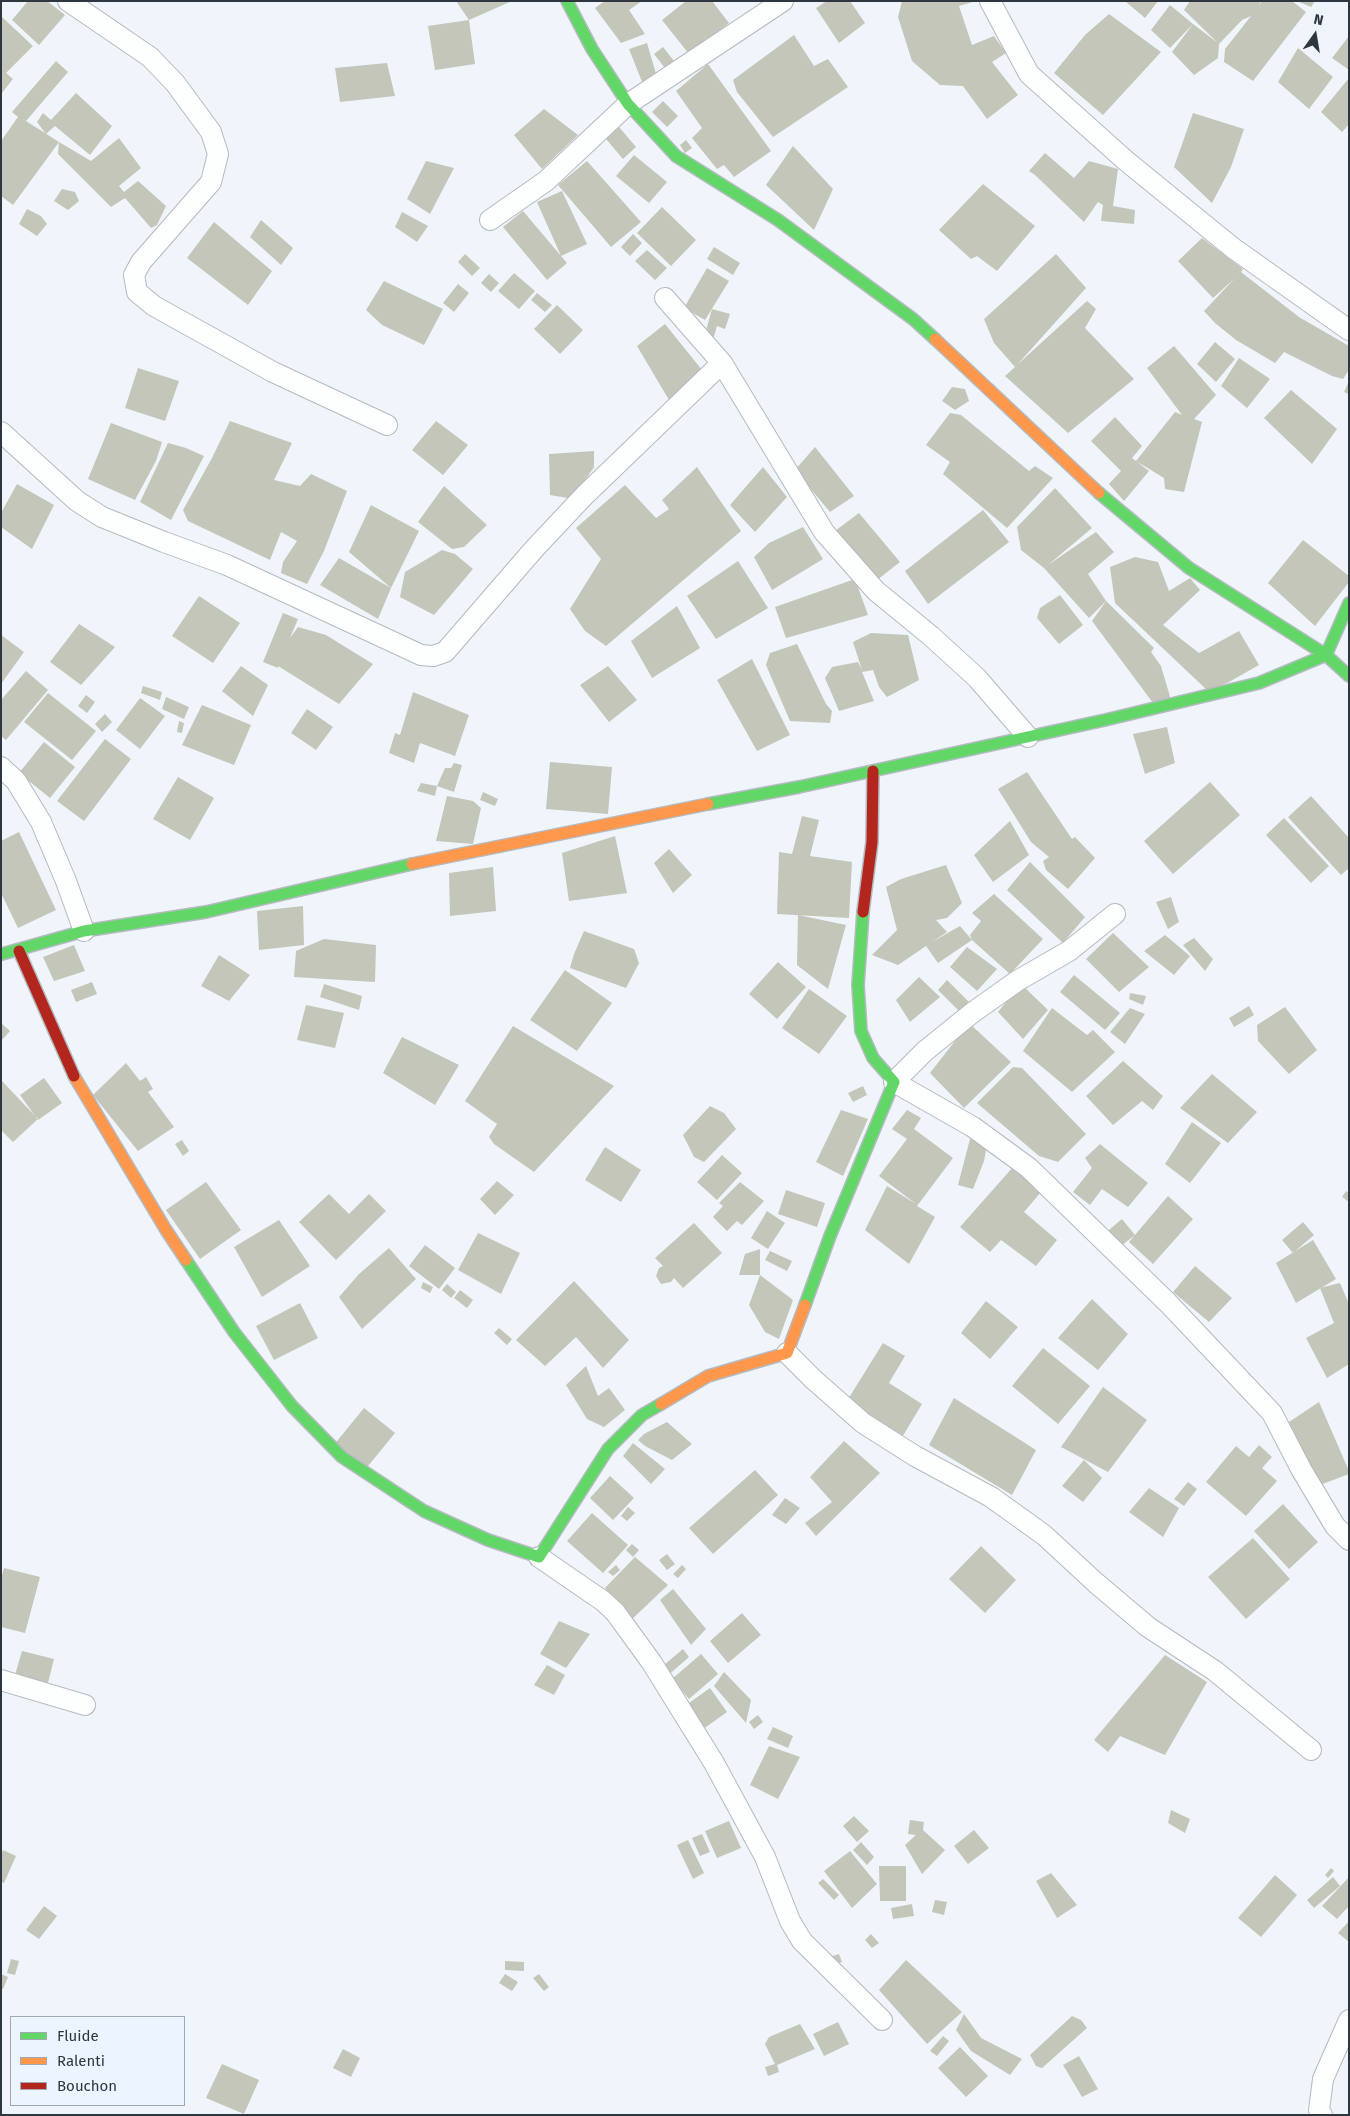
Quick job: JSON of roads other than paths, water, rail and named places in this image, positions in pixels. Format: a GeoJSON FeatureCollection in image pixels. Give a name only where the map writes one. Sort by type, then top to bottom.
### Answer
{"type":"FeatureCollection","features":[{"type":"Feature","properties":{"kind":"street"},"geometry":{"type":"LineString","coordinates":[[68,1],[150,58],[175,83],[210,132],[218,154],[211,182],[141,262],[134,275],[137,292],[154,306],[273,372],[387,425]]}},
{"type":"Feature","properties":{"kind":"street"},"geometry":{"type":"LineString","coordinates":[[568,1],[592,49],[628,104],[676,156],[778,220],[913,318],[1091,486],[1189,568],[1326,655],[1349,676]]}},
{"type":"Feature","properties":{"kind":"street"},"geometry":{"type":"LineString","coordinates":[[490,220],[546,181],[628,104],[783,1]]}},
{"type":"Feature","properties":{"kind":"street"},"geometry":{"type":"LineString","coordinates":[[990,1],[1029,74],[1125,160],[1233,248],[1349,330]]}},
{"type":"Feature","properties":{"kind":"street"},"geometry":{"type":"LineString","coordinates":[[665,298],[722,363],[824,532],[876,591],[931,636],[977,678],[1028,737]]}},
{"type":"Feature","properties":{"kind":"street"},"geometry":{"type":"LineString","coordinates":[[1,432],[77,501],[102,517],[227,565],[422,655],[433,656],[445,652],[535,548],[585,495],[722,363]]}},
{"type":"Feature","properties":{"kind":"street"},"geometry":{"type":"LineString","coordinates":[[1,955],[84,932],[206,912],[416,863],[698,806],[799,788],[1259,683],[1326,655],[1349,603]]}},
{"type":"Feature","properties":{"kind":"street"},"geometry":{"type":"LineString","coordinates":[[1,767],[16,781],[41,822],[66,881],[84,932]]}},
{"type":"Feature","properties":{"kind":"street"},"geometry":{"type":"LineString","coordinates":[[873,771],[872,842],[862,924],[858,994],[861,1031],[873,1058],[894,1082],[973,1127],[1029,1168],[1168,1303],[1272,1413],[1335,1526],[1349,1540]]}},
{"type":"Feature","properties":{"kind":"street"},"geometry":{"type":"LineString","coordinates":[[787,1353],[830,1236],[894,1082],[925,1051],[972,1013],[1017,981],[1069,951],[1114,914]]}},
{"type":"Feature","properties":{"kind":"street"},"geometry":{"type":"LineString","coordinates":[[19,951],[77,1082],[182,1253],[234,1332],[292,1406],[342,1457],[424,1512],[488,1540],[539,1557],[603,1601],[615,1612],[652,1663],[714,1763],[765,1857],[790,1921],[802,1941],[882,2020]]}},
{"type":"Feature","properties":{"kind":"street"},"geometry":{"type":"LineString","coordinates":[[539,1557],[608,1449],[642,1415],[708,1376],[787,1353]]}},
{"type":"Feature","properties":{"kind":"street"},"geometry":{"type":"LineString","coordinates":[[787,1353],[813,1379],[863,1423],[915,1456],[991,1497],[1044,1535],[1148,1627],[1215,1671],[1311,1750]]}},
{"type":"Feature","properties":{"kind":"street"},"geometry":{"type":"LineString","coordinates":[[1,1680],[84,1704]]}},
{"type":"Feature","properties":{"kind":"street"},"geometry":{"type":"LineString","coordinates":[[1322,2115],[1319,2110],[1323,2079],[1349,2020]]}}]}
